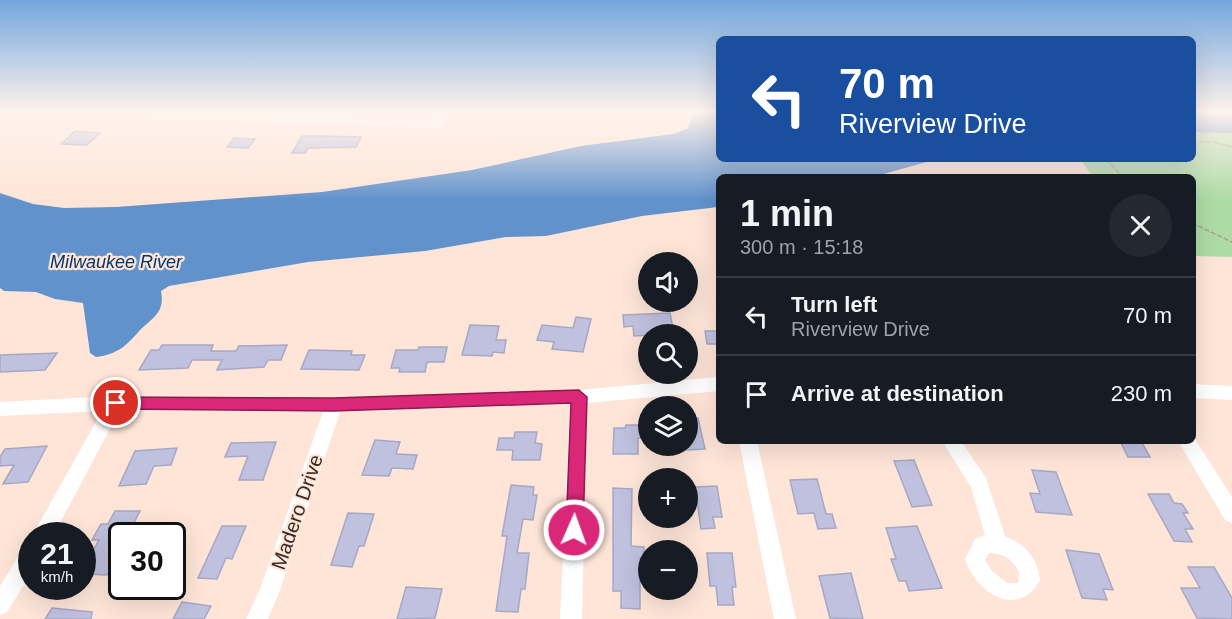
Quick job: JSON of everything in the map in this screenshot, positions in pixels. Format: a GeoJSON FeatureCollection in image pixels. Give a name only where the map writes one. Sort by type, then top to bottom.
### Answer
{"type":"FeatureCollection","features":[{"type":"Feature","properties":{"kind":"street"},"geometry":{"type":"LineString","coordinates":[[0,409],[116,403],[334,405],[579,397],[716,384]]}},
{"type":"Feature","properties":{"kind":"street"},"geometry":{"type":"LineString","coordinates":[[1196,391],[1232,393]]}},
{"type":"Feature","properties":{"kind":"street"},"geometry":{"type":"LineString","coordinates":[[571,619],[579,397]]}},
{"type":"Feature","properties":{"kind":"street"},"geometry":{"type":"LineString","coordinates":[[50,522],[116,403]]}},
{"type":"Feature","properties":{"kind":"street","name":"Madero Drive"},"geometry":{"type":"LineString","coordinates":[[257,619],[270,593],[334,405]]}},
{"type":"Feature","properties":{"kind":"street"},"geometry":{"type":"LineString","coordinates":[[749,444],[784,619]]}},
{"type":"Feature","properties":{"kind":"street"},"geometry":{"type":"LineString","coordinates":[[953,444],[979,484],[997,543]]}},
{"type":"Feature","properties":{"kind":"street"},"geometry":{"type":"LineString","coordinates":[[1189,444],[1232,514]]}},
{"type":"Feature","properties":{"kind":"street"},"geometry":{"type":"LineString","coordinates":[[0,605],[18,576]]}},
{"type":"Feature","properties":{"kind":"path"},"geometry":{"type":"LineString","coordinates":[[1196,142],[1213,142],[1232,147]]}},
{"type":"Feature","properties":{"kind":"path"},"geometry":{"type":"LineString","coordinates":[[1109,162],[1120,174]]}},
{"type":"Feature","properties":{"kind":"path"},"geometry":{"type":"LineString","coordinates":[[1196,225],[1232,242]]}},
{"type":"Feature","properties":{"kind":"green space"},"geometry":{"type":"Polygon","coordinates":[[[1196,142],[1232,142],[1232,257],[1196,256],[1196,174],[1091,174],[1082,162],[1196,162],[1196,142]]]}},
{"type":"Feature","properties":{"kind":"water","name":"Milwaukee River"},"geometry":{"type":"Polygon","coordinates":[[[613,142],[716,142],[716,162],[926,162],[884,174],[716,174],[716,207],[642,216],[546,236],[506,237],[425,251],[308,262],[169,286],[161,291],[161,304],[157,314],[130,341],[104,356],[96,357],[90,353],[83,303],[55,299],[36,292],[4,291],[0,288],[0,193],[33,204],[64,208],[116,207],[322,192],[472,170],[581,146],[613,142]]]}},
{"type":"Feature","properties":{"kind":"building"},"geometry":{"type":"Polygon","coordinates":[[[63,142],[90,142],[87,145],[61,144],[63,142]]]}},
{"type":"Feature","properties":{"kind":"building"},"geometry":{"type":"Polygon","coordinates":[[[231,142],[253,142],[248,148],[227,147],[231,142]]]}},
{"type":"Feature","properties":{"kind":"building"},"geometry":{"type":"Polygon","coordinates":[[[299,142],[359,142],[356,147],[308,148],[305,153],[292,153],[299,142]]]}},
{"type":"Feature","properties":{"kind":"building"},"geometry":{"type":"Polygon","coordinates":[[[670,313],[672,324],[638,324],[638,336],[634,336],[633,326],[624,327],[623,315],[670,313]]]}},
{"type":"Feature","properties":{"kind":"building"},"geometry":{"type":"Polygon","coordinates":[[[576,317],[591,319],[583,352],[552,349],[554,342],[537,340],[542,325],[573,328],[576,317]]]}},
{"type":"Feature","properties":{"kind":"building"},"geometry":{"type":"Polygon","coordinates":[[[470,325],[499,326],[496,340],[506,340],[504,353],[493,352],[492,356],[462,355],[470,325]]]}},
{"type":"Feature","properties":{"kind":"building"},"geometry":{"type":"Polygon","coordinates":[[[705,331],[716,331],[716,344],[707,344],[705,331]]]}},
{"type":"Feature","properties":{"kind":"building"},"geometry":{"type":"Polygon","coordinates":[[[162,345],[213,345],[211,351],[236,351],[239,346],[287,345],[281,360],[268,360],[264,367],[217,370],[222,360],[192,360],[188,368],[139,370],[151,350],[159,350],[162,345]]]}},
{"type":"Feature","properties":{"kind":"building"},"geometry":{"type":"Polygon","coordinates":[[[419,347],[447,347],[444,362],[427,362],[425,372],[399,372],[400,368],[391,368],[396,350],[418,350],[419,347]]]}},
{"type":"Feature","properties":{"kind":"building"},"geometry":{"type":"Polygon","coordinates":[[[309,350],[352,351],[351,355],[365,355],[359,370],[301,369],[309,350]]]}},
{"type":"Feature","properties":{"kind":"building"},"geometry":{"type":"Polygon","coordinates":[[[57,353],[45,370],[0,372],[0,355],[57,353]]]}},
{"type":"Feature","properties":{"kind":"building"},"geometry":{"type":"Polygon","coordinates":[[[698,418],[705,449],[698,449],[698,418]]]}},
{"type":"Feature","properties":{"kind":"building"},"geometry":{"type":"Polygon","coordinates":[[[626,425],[638,425],[638,454],[613,454],[614,428],[625,428],[626,425]]]}},
{"type":"Feature","properties":{"kind":"building"},"geometry":{"type":"Polygon","coordinates":[[[515,432],[537,432],[535,443],[542,444],[540,460],[512,460],[513,450],[497,450],[499,438],[514,438],[515,432]]]}},
{"type":"Feature","properties":{"kind":"building"},"geometry":{"type":"Polygon","coordinates":[[[375,440],[400,442],[396,454],[417,455],[413,469],[392,468],[389,476],[362,475],[375,440]]]}},
{"type":"Feature","properties":{"kind":"building"},"geometry":{"type":"Polygon","coordinates":[[[276,442],[263,480],[239,480],[248,456],[225,457],[231,443],[276,442]]]}},
{"type":"Feature","properties":{"kind":"building"},"geometry":{"type":"Polygon","coordinates":[[[1122,444],[1143,444],[1150,457],[1128,457],[1122,444]]]}},
{"type":"Feature","properties":{"kind":"building"},"geometry":{"type":"Polygon","coordinates":[[[47,446],[28,482],[3,484],[14,465],[0,466],[0,457],[5,449],[47,446]]]}},
{"type":"Feature","properties":{"kind":"building"},"geometry":{"type":"Polygon","coordinates":[[[177,448],[171,465],[154,466],[146,484],[119,486],[135,451],[177,448]]]}},
{"type":"Feature","properties":{"kind":"building"},"geometry":{"type":"Polygon","coordinates":[[[914,460],[932,505],[912,507],[894,461],[914,460]]]}},
{"type":"Feature","properties":{"kind":"building"},"geometry":{"type":"Polygon","coordinates":[[[1032,470],[1056,472],[1072,515],[1036,512],[1030,493],[1040,494],[1032,470]]]}},
{"type":"Feature","properties":{"kind":"building"},"geometry":{"type":"Polygon","coordinates":[[[817,479],[826,514],[832,514],[836,528],[818,529],[814,513],[798,514],[790,480],[817,479]]]}},
{"type":"Feature","properties":{"kind":"building"},"geometry":{"type":"Polygon","coordinates":[[[511,485],[534,487],[533,495],[537,495],[533,520],[523,519],[517,553],[529,553],[525,589],[521,589],[518,612],[496,611],[507,536],[502,536],[511,485]]]}},
{"type":"Feature","properties":{"kind":"building"},"geometry":{"type":"Polygon","coordinates":[[[717,486],[722,517],[713,517],[715,528],[701,529],[698,487],[717,486]]]}},
{"type":"Feature","properties":{"kind":"building"},"geometry":{"type":"Polygon","coordinates":[[[613,488],[632,489],[631,546],[638,547],[640,609],[621,608],[621,591],[613,591],[613,488]]]}},
{"type":"Feature","properties":{"kind":"building"},"geometry":{"type":"Polygon","coordinates":[[[1148,494],[1169,494],[1174,503],[1182,504],[1188,513],[1183,513],[1193,529],[1185,529],[1192,542],[1174,541],[1148,494]]]}},
{"type":"Feature","properties":{"kind":"building"},"geometry":{"type":"Polygon","coordinates":[[[115,511],[140,511],[134,522],[109,522],[115,511]]]}},
{"type":"Feature","properties":{"kind":"building"},"geometry":{"type":"Polygon","coordinates":[[[348,513],[374,514],[364,546],[359,546],[352,567],[331,565],[348,513]]]}},
{"type":"Feature","properties":{"kind":"building"},"geometry":{"type":"Polygon","coordinates":[[[101,524],[108,524],[107,575],[96,574],[96,545],[99,540],[96,540],[96,533],[101,524]]]}},
{"type":"Feature","properties":{"kind":"building"},"geometry":{"type":"Polygon","coordinates":[[[222,526],[246,526],[232,559],[226,558],[217,579],[198,578],[222,526]]]}},
{"type":"Feature","properties":{"kind":"building"},"geometry":{"type":"Polygon","coordinates":[[[917,526],[942,588],[909,591],[906,581],[899,581],[891,559],[896,559],[886,528],[917,526]]]}},
{"type":"Feature","properties":{"kind":"building"},"geometry":{"type":"Polygon","coordinates":[[[1066,550],[1099,554],[1113,590],[1103,589],[1107,600],[1082,598],[1066,550]]]}},
{"type":"Feature","properties":{"kind":"building"},"geometry":{"type":"Polygon","coordinates":[[[707,553],[732,553],[736,587],[732,587],[734,605],[718,605],[716,586],[710,586],[707,553]]]}},
{"type":"Feature","properties":{"kind":"building"},"geometry":{"type":"Polygon","coordinates":[[[1188,567],[1214,567],[1232,598],[1232,619],[1197,618],[1181,588],[1200,588],[1188,567]]]}},
{"type":"Feature","properties":{"kind":"building"},"geometry":{"type":"Polygon","coordinates":[[[851,573],[863,619],[830,618],[819,576],[851,573]]]}},
{"type":"Feature","properties":{"kind":"building"},"geometry":{"type":"Polygon","coordinates":[[[406,587],[442,589],[435,618],[397,619],[406,587]]]}},
{"type":"Feature","properties":{"kind":"building"},"geometry":{"type":"Polygon","coordinates":[[[182,602],[211,606],[204,619],[173,619],[182,602]]]}},
{"type":"Feature","properties":{"kind":"building"},"geometry":{"type":"Polygon","coordinates":[[[52,608],[92,612],[91,619],[45,619],[52,608]]]}},
{"type":"Feature","properties":{"kind":"route"},"geometry":{"type":"LineString","coordinates":[[116,403],[334,405],[579,397],[574,530]]}}]}
